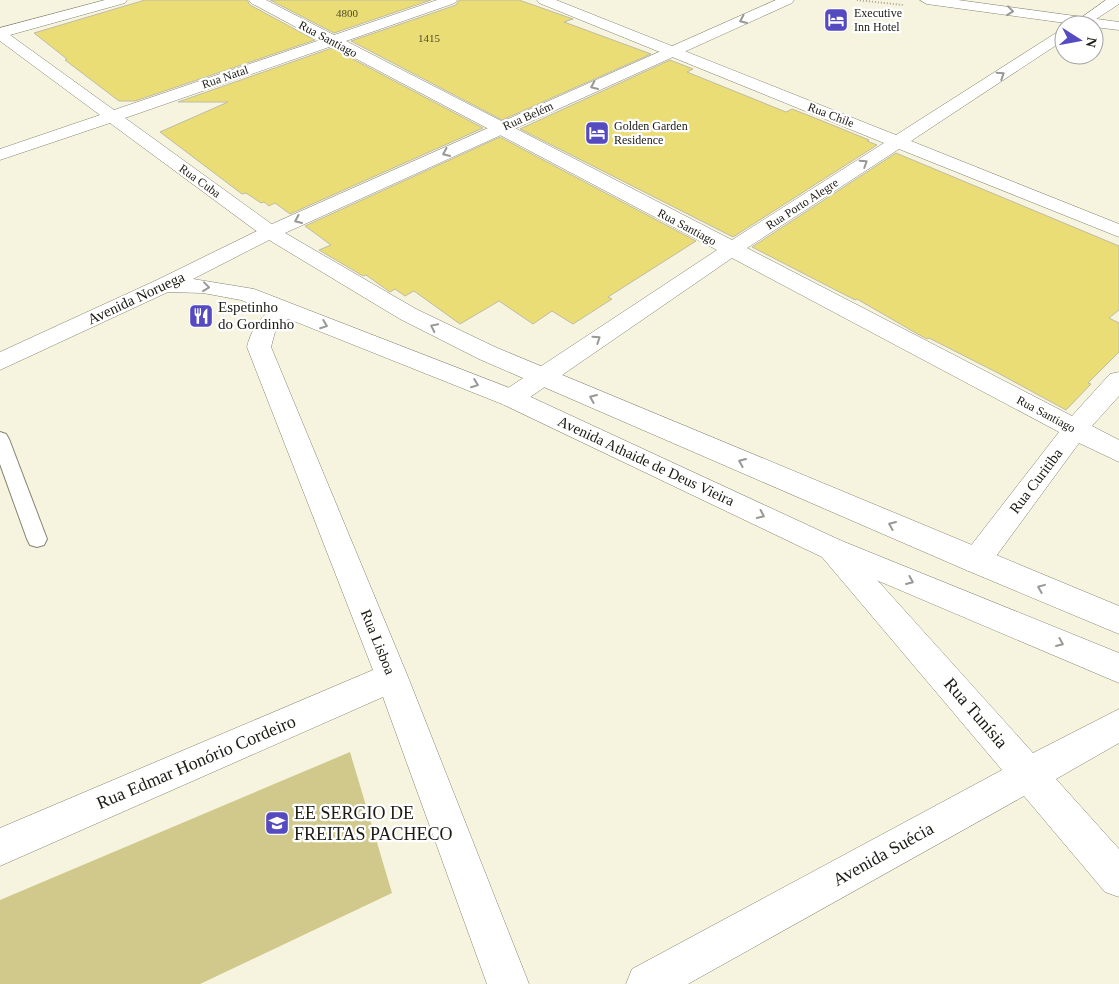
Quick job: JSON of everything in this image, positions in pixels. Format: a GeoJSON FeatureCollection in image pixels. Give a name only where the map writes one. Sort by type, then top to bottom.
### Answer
{"type":"FeatureCollection","features":[{"type":"Feature","properties":{"kind":"street"},"geometry":{"type":"LineString","coordinates":[[0,34],[120,0]]}},
{"type":"Feature","properties":{"kind":"street","name":"Rua Santiago"},"geometry":{"type":"LineString","coordinates":[[256,0],[498,129],[1119,452]]}},
{"type":"Feature","properties":{"kind":"street","name":"Rua Natal"},"geometry":{"type":"LineString","coordinates":[[0,154],[450,0]]}},
{"type":"Feature","properties":{"kind":"street","name":"Rua Chile"},"geometry":{"type":"LineString","coordinates":[[544,0],[1119,231]]}},
{"type":"Feature","properties":{"kind":"street","name":"Rua Belém"},"geometry":{"type":"LineString","coordinates":[[270,232],[787,0]]}},
{"type":"Feature","properties":{"kind":"street"},"geometry":{"type":"LineString","coordinates":[[927,0],[1054,19]]}},
{"type":"Feature","properties":{"kind":"street"},"geometry":{"type":"LineString","coordinates":[[1092,15],[1116,0]]}},
{"type":"Feature","properties":{"kind":"street"},"geometry":{"type":"LineString","coordinates":[[1083,6],[1119,11]]}},
{"type":"Feature","properties":{"kind":"street"},"geometry":{"type":"LineString","coordinates":[[1104,25],[1119,26]]}},
{"type":"Feature","properties":{"kind":"street","name":"Rua Cuba"},"geometry":{"type":"LineString","coordinates":[[0,34],[270,232],[408,314],[487,353],[542,376]]}},
{"type":"Feature","properties":{"kind":"street","name":"Rua Porto Alegre"},"geometry":{"type":"LineString","coordinates":[[511,398],[731,250],[1054,40]]}},
{"type":"Feature","properties":{"kind":"street","name":"Avenida Noruega"},"geometry":{"type":"LineString","coordinates":[[0,362],[165,285],[270,232]]}},
{"type":"Feature","properties":{"kind":"street"},"geometry":{"type":"LineString","coordinates":[[228,254],[227,275],[246,294]]}},
{"type":"Feature","properties":{"kind":"street","name":"Avenida Athaide de Deus Vieira"},"geometry":{"type":"LineString","coordinates":[[165,285],[203,286],[246,294],[511,398],[832,549],[1119,668]]}},
{"type":"Feature","properties":{"kind":"street","name":"Rua Lisboa"},"geometry":{"type":"LineString","coordinates":[[285,310],[267,326],[260,337],[259,347],[392,677],[508,984]]}},
{"type":"Feature","properties":{"kind":"street"},"geometry":{"type":"LineString","coordinates":[[542,376],[1119,620]]}},
{"type":"Feature","properties":{"kind":"street","name":"Rua Curitiba"},"geometry":{"type":"LineString","coordinates":[[976,561],[1075,429],[1119,380]]}},
{"type":"Feature","properties":{"kind":"street","name":"Rua Tunísia"},"geometry":{"type":"LineString","coordinates":[[832,549],[1119,878]]}},
{"type":"Feature","properties":{"kind":"street","name":"Rua Edmar Honório Cordeiro"},"geometry":{"type":"LineString","coordinates":[[0,847],[392,677]]}},
{"type":"Feature","properties":{"kind":"street","name":"Avenida Suécia"},"geometry":{"type":"LineString","coordinates":[[647,984],[1028,773],[1119,725]]}},
{"type":"Feature","properties":{"kind":"lane"},"geometry":{"type":"LineString","coordinates":[[0,439],[37,539]]}},
{"type":"Feature","properties":{"kind":"shaded area","name":"EE SERGIO DE FREITAS PACHECO"},"geometry":{"type":"Polygon","coordinates":[[[350,752],[392,893],[200,984],[0,984],[0,900],[350,752]]]}},
{"type":"Feature","properties":{"kind":"building"},"geometry":{"type":"Polygon","coordinates":[[[145,0],[247,0],[250,5],[315,40],[135,101],[119,101],[65,60],[67,59],[34,33],[145,0]]]}},
{"type":"Feature","properties":{"kind":"building"},"geometry":{"type":"Polygon","coordinates":[[[270,0],[431,0],[334,33],[270,0]]]}},
{"type":"Feature","properties":{"kind":"building"},"geometry":{"type":"Polygon","coordinates":[[[459,0],[519,0],[573,19],[564,22],[651,54],[502,120],[351,41],[456,5],[459,0]]]}},
{"type":"Feature","properties":{"kind":"building"},"geometry":{"type":"Polygon","coordinates":[[[332,48],[483,128],[290,214],[275,203],[269,206],[246,193],[242,194],[160,132],[228,102],[178,102],[332,48]]]}},
{"type":"Feature","properties":{"kind":"building"},"geometry":{"type":"Polygon","coordinates":[[[670,60],[693,69],[687,72],[786,112],[792,109],[877,145],[733,237],[520,129],[670,60]]]}},
{"type":"Feature","properties":{"kind":"building"},"geometry":{"type":"Polygon","coordinates":[[[500,137],[696,241],[608,297],[612,299],[573,324],[552,311],[533,324],[499,301],[460,324],[414,291],[405,296],[395,289],[390,292],[366,275],[363,276],[319,250],[331,245],[305,226],[500,137]]]}},
{"type":"Feature","properties":{"kind":"building"},"geometry":{"type":"Polygon","coordinates":[[[896,153],[1119,246],[1119,310],[1109,318],[1119,323],[1119,352],[1088,383],[1091,384],[1066,410],[998,373],[929,338],[927,339],[857,299],[855,300],[752,247],[896,153]]]}},
{"type":"Feature","properties":{"kind":"place","name":"Executive Inn Hotel"},"geometry":{"type":"Point","coordinates":[836,20]}},
{"type":"Feature","properties":{"kind":"place","name":"Golden Garden Residence"},"geometry":{"type":"Point","coordinates":[597,133]}},
{"type":"Feature","properties":{"kind":"place","name":"Espetinho do Gordinho"},"geometry":{"type":"Point","coordinates":[201,316]}},
{"type":"Feature","properties":{"kind":"place","name":"EE SERGIO DE FREITAS PACHECO"},"geometry":{"type":"Point","coordinates":[277,823]}}]}
